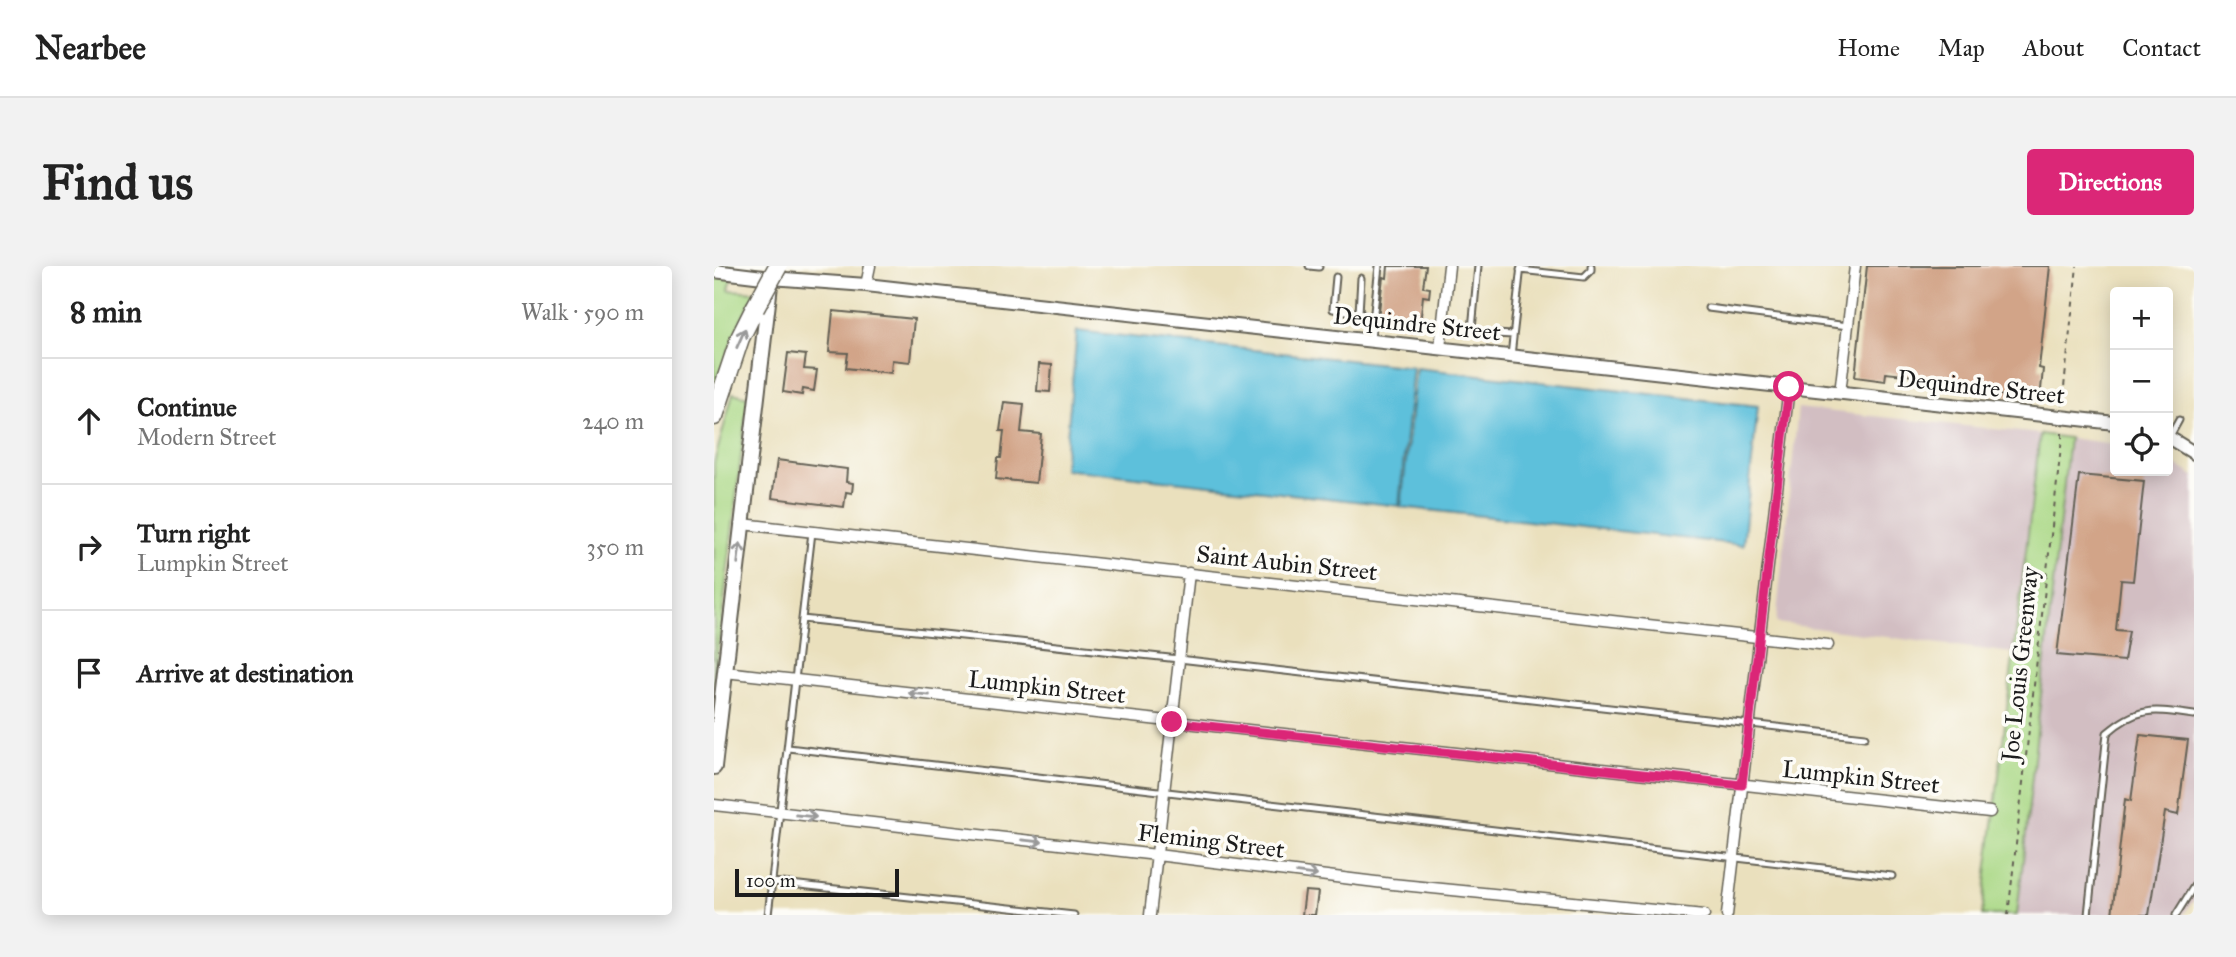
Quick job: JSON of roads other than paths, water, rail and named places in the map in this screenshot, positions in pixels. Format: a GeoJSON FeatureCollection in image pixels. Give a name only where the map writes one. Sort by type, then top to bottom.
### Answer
{"type":"FeatureCollection","features":[{"type":"Feature","properties":{"kind":"highway"},"geometry":{"type":"LineString","coordinates":[[714,416],[740,338],[761,310],[772,272]]}},
{"type":"Feature","properties":{"kind":"main road"},"geometry":{"type":"LineString","coordinates":[[714,767],[742,524],[761,310]]}},
{"type":"Feature","properties":{"kind":"street"},"geometry":{"type":"LineString","coordinates":[[866,285],[870,266]]}},
{"type":"Feature","properties":{"kind":"street"},"geometry":{"type":"LineString","coordinates":[[1440,348],[1449,266]]}},
{"type":"Feature","properties":{"kind":"street"},"geometry":{"type":"LineString","coordinates":[[1840,393],[1855,266]]}},
{"type":"Feature","properties":{"kind":"street","name":"Dequindre Street"},"geometry":{"type":"LineString","coordinates":[[714,271],[772,272],[866,285],[2110,422]]}},
{"type":"Feature","properties":{"kind":"street"},"geometry":{"type":"LineString","coordinates":[[1727,915],[1789,387]]}},
{"type":"Feature","properties":{"kind":"street"},"geometry":{"type":"LineString","coordinates":[[2173,440],[2194,453]]}},
{"type":"Feature","properties":{"kind":"street","name":"Saint Aubin Street"},"geometry":{"type":"LineString","coordinates":[[742,524],[1828,645]]}},
{"type":"Feature","properties":{"kind":"street"},"geometry":{"type":"LineString","coordinates":[[1150,915],[1189,573]]}},
{"type":"Feature","properties":{"kind":"street","name":"Lumpkin Street"},"geometry":{"type":"LineString","coordinates":[[725,673],[1990,812]]}},
{"type":"Feature","properties":{"kind":"street","name":"Fleming Street"},"geometry":{"type":"LineString","coordinates":[[714,805],[1392,884],[1704,915]]}},
{"type":"Feature","properties":{"kind":"lane"},"geometry":{"type":"LineString","coordinates":[[1309,266],[1318,267]]}},
{"type":"Feature","properties":{"kind":"lane"},"geometry":{"type":"LineString","coordinates":[[1371,340],[1379,266]]}},
{"type":"Feature","properties":{"kind":"lane"},"geometry":{"type":"LineString","coordinates":[[1478,266],[1472,329],[1477,333],[1513,335]]}},
{"type":"Feature","properties":{"kind":"lane"},"geometry":{"type":"LineString","coordinates":[[1511,356],[1521,268],[1584,277],[1591,270],[1591,266]]}},
{"type":"Feature","properties":{"kind":"lane"},"geometry":{"type":"LineString","coordinates":[[1336,277],[1333,309],[1359,313],[1373,319]]}},
{"type":"Feature","properties":{"kind":"lane"},"geometry":{"type":"LineString","coordinates":[[1359,313],[1361,278]]}},
{"type":"Feature","properties":{"kind":"lane"},"geometry":{"type":"LineString","coordinates":[[1708,308],[1848,326]]}},
{"type":"Feature","properties":{"kind":"lane"},"geometry":{"type":"LineString","coordinates":[[2173,430],[2179,420]]}},
{"type":"Feature","properties":{"kind":"lane"},"geometry":{"type":"LineString","coordinates":[[768,915],[812,532]]}},
{"type":"Feature","properties":{"kind":"lane"},"geometry":{"type":"LineString","coordinates":[[802,620],[1179,659],[1865,737]]}},
{"type":"Feature","properties":{"kind":"lane"},"geometry":{"type":"LineString","coordinates":[[2088,915],[2107,733],[2132,714],[2155,710],[2194,715]]}},
{"type":"Feature","properties":{"kind":"lane"},"geometry":{"type":"LineString","coordinates":[[788,748],[1892,876]]}},
{"type":"Feature","properties":{"kind":"lane"},"geometry":{"type":"LineString","coordinates":[[772,882],[1074,915]]}},
{"type":"Feature","properties":{"kind":"lane"},"geometry":{"type":"LineString","coordinates":[[2176,915],[2194,886]]}},
{"type":"Feature","properties":{"kind":"water"},"geometry":{"type":"Polygon","coordinates":[[[1077,331],[1413,367],[1399,506],[1064,469],[1077,331]]]}},
{"type":"Feature","properties":{"kind":"water"},"geometry":{"type":"Polygon","coordinates":[[[1416,368],[1758,406],[1743,545],[1401,507],[1416,368]]]}}]}
